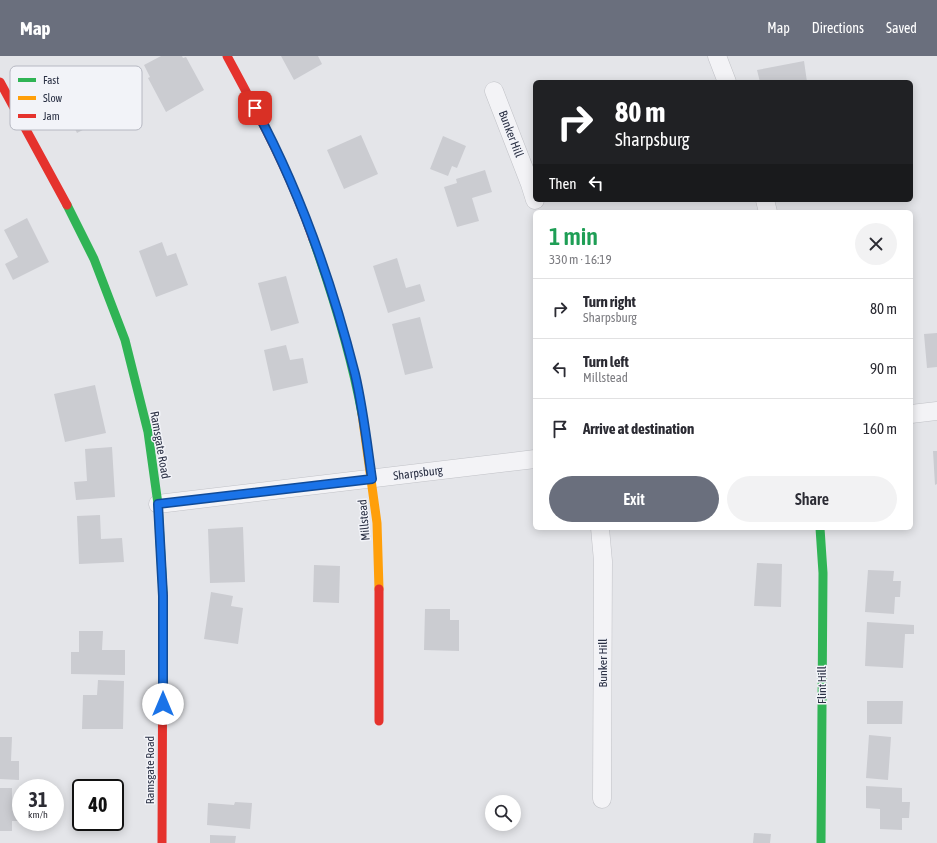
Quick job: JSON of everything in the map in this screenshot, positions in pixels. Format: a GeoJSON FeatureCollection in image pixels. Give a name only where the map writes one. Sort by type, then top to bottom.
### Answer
{"type":"FeatureCollection","features":[{"type":"Feature","properties":{"kind":"street","name":"Millstead"},"geometry":{"type":"LineString","coordinates":[[227,56],[262,121],[302,207],[330,288],[355,375],[365,429],[377,523],[379,560],[379,721]]}},
{"type":"Feature","properties":{"kind":"street"},"geometry":{"type":"LineString","coordinates":[[717,56],[726,80]]}},
{"type":"Feature","properties":{"kind":"street","name":"Ramsgate Road"},"geometry":{"type":"LineString","coordinates":[[0,82],[10,100]]}},
{"type":"Feature","properties":{"kind":"street","name":"Bunker Hill"},"geometry":{"type":"LineString","coordinates":[[494,91],[533,194]]}},
{"type":"Feature","properties":{"kind":"street","name":"Ramsgate Road"},"geometry":{"type":"LineString","coordinates":[[26,130],[65,201],[94,259],[125,340],[148,432],[158,504],[163,596],[162,843]]}},
{"type":"Feature","properties":{"kind":"street"},"geometry":{"type":"LineString","coordinates":[[913,414],[937,411]]}},
{"type":"Feature","properties":{"kind":"street","name":"Sharpsburg"},"geometry":{"type":"LineString","coordinates":[[158,504],[533,459]]}},
{"type":"Feature","properties":{"kind":"street","name":"Bunker Hill"},"geometry":{"type":"LineString","coordinates":[[600,530],[603,562],[602,798]]}},
{"type":"Feature","properties":{"kind":"street","name":"Flint Hill"},"geometry":{"type":"LineString","coordinates":[[820,530],[823,573],[821,843]]}},
{"type":"Feature","properties":{"kind":"building"},"geometry":{"type":"Polygon","coordinates":[[[161,56],[186,57],[204,90],[166,112],[148,78],[150,77],[144,65],[161,56]]]}},
{"type":"Feature","properties":{"kind":"building"},"geometry":{"type":"Polygon","coordinates":[[[281,56],[318,56],[322,64],[294,80],[281,56]]]}},
{"type":"Feature","properties":{"kind":"building"},"geometry":{"type":"Polygon","coordinates":[[[804,61],[807,80],[760,80],[757,70],[804,61]]]}},
{"type":"Feature","properties":{"kind":"building"},"geometry":{"type":"Polygon","coordinates":[[[76,130],[83,130],[77,133],[76,130]]]}},
{"type":"Feature","properties":{"kind":"building"},"geometry":{"type":"Polygon","coordinates":[[[361,135],[378,174],[344,189],[327,150],[361,135]]]}},
{"type":"Feature","properties":{"kind":"building"},"geometry":{"type":"Polygon","coordinates":[[[443,136],[466,146],[457,168],[452,166],[448,176],[430,169],[443,136]]]}},
{"type":"Feature","properties":{"kind":"building"},"geometry":{"type":"Polygon","coordinates":[[[485,170],[492,192],[472,198],[479,221],[457,227],[444,187],[457,183],[456,179],[485,170]]]}},
{"type":"Feature","properties":{"kind":"building"},"geometry":{"type":"Polygon","coordinates":[[[27,218],[49,262],[13,280],[5,264],[18,257],[4,230],[27,218]]]}},
{"type":"Feature","properties":{"kind":"building"},"geometry":{"type":"Polygon","coordinates":[[[162,242],[167,256],[176,253],[188,285],[156,297],[139,251],[162,242]]]}},
{"type":"Feature","properties":{"kind":"building"},"geometry":{"type":"Polygon","coordinates":[[[397,258],[406,288],[420,284],[425,301],[388,313],[373,266],[397,258]]]}},
{"type":"Feature","properties":{"kind":"building"},"geometry":{"type":"Polygon","coordinates":[[[286,276],[299,323],[271,331],[258,283],[286,276]]]}},
{"type":"Feature","properties":{"kind":"building"},"geometry":{"type":"Polygon","coordinates":[[[420,317],[433,368],[405,375],[392,324],[420,317]]]}},
{"type":"Feature","properties":{"kind":"building"},"geometry":{"type":"Polygon","coordinates":[[[937,333],[937,367],[927,368],[924,334],[937,333]]]}},
{"type":"Feature","properties":{"kind":"building"},"geometry":{"type":"Polygon","coordinates":[[[286,345],[290,360],[303,358],[308,383],[273,391],[264,350],[286,345]]]}},
{"type":"Feature","properties":{"kind":"building"},"geometry":{"type":"Polygon","coordinates":[[[95,385],[106,433],[65,442],[54,394],[95,385]]]}},
{"type":"Feature","properties":{"kind":"building"},"geometry":{"type":"Polygon","coordinates":[[[112,447],[115,497],[76,500],[74,482],[87,481],[85,449],[112,447]]]}},
{"type":"Feature","properties":{"kind":"building"},"geometry":{"type":"Polygon","coordinates":[[[933,451],[937,451],[937,484],[935,485],[933,451]]]}},
{"type":"Feature","properties":{"kind":"building"},"geometry":{"type":"Polygon","coordinates":[[[100,515],[101,539],[122,538],[124,562],[79,564],[77,516],[100,515]]]}},
{"type":"Feature","properties":{"kind":"building"},"geometry":{"type":"Polygon","coordinates":[[[243,527],[245,582],[210,583],[208,529],[243,527]]]}},
{"type":"Feature","properties":{"kind":"building"},"geometry":{"type":"Polygon","coordinates":[[[757,563],[782,564],[781,607],[754,606],[757,563]]]}},
{"type":"Feature","properties":{"kind":"building"},"geometry":{"type":"Polygon","coordinates":[[[314,565],[340,566],[339,603],[313,602],[314,565]]]}},
{"type":"Feature","properties":{"kind":"building"},"geometry":{"type":"Polygon","coordinates":[[[868,570],[894,571],[893,581],[901,581],[900,597],[895,597],[894,614],[865,612],[868,570]]]}},
{"type":"Feature","properties":{"kind":"building"},"geometry":{"type":"Polygon","coordinates":[[[211,592],[233,596],[231,606],[243,608],[238,644],[204,639],[211,592]]]}},
{"type":"Feature","properties":{"kind":"building"},"geometry":{"type":"Polygon","coordinates":[[[425,609],[450,609],[450,620],[459,620],[459,651],[424,650],[425,609]]]}},
{"type":"Feature","properties":{"kind":"building"},"geometry":{"type":"Polygon","coordinates":[[[867,622],[914,625],[914,634],[905,634],[903,668],[865,666],[867,622]]]}},
{"type":"Feature","properties":{"kind":"building"},"geometry":{"type":"Polygon","coordinates":[[[79,631],[103,631],[102,650],[125,650],[125,675],[71,674],[71,652],[79,652],[79,631]]]}},
{"type":"Feature","properties":{"kind":"building"},"geometry":{"type":"Polygon","coordinates":[[[98,680],[124,681],[123,729],[82,729],[83,695],[97,695],[98,680]]]}},
{"type":"Feature","properties":{"kind":"building"},"geometry":{"type":"Polygon","coordinates":[[[867,701],[903,701],[902,724],[867,724],[867,701]]]}},
{"type":"Feature","properties":{"kind":"building"},"geometry":{"type":"Polygon","coordinates":[[[869,735],[891,737],[888,780],[866,778],[869,735]]]}},
{"type":"Feature","properties":{"kind":"building"},"geometry":{"type":"Polygon","coordinates":[[[0,737],[12,737],[11,761],[19,761],[19,779],[0,779],[0,737]]]}},
{"type":"Feature","properties":{"kind":"building"},"geometry":{"type":"Polygon","coordinates":[[[866,786],[902,788],[902,802],[910,802],[909,818],[902,818],[902,830],[880,829],[880,809],[866,808],[866,786]]]}},
{"type":"Feature","properties":{"kind":"building"},"geometry":{"type":"Polygon","coordinates":[[[0,788],[12,788],[12,831],[0,831],[0,788]]]}},
{"type":"Feature","properties":{"kind":"building"},"geometry":{"type":"Polygon","coordinates":[[[235,802],[252,803],[250,829],[207,825],[208,803],[234,805],[235,802]]]}},
{"type":"Feature","properties":{"kind":"building"},"geometry":{"type":"Polygon","coordinates":[[[754,833],[771,834],[770,843],[753,843],[754,833]]]}},
{"type":"Feature","properties":{"kind":"building"},"geometry":{"type":"Polygon","coordinates":[[[210,835],[236,836],[235,843],[210,843],[210,835]]]}},
{"type":"Feature","properties":{"kind":"traffic: fast"},"geometry":{"type":"LineString","coordinates":[[67,205],[94,259],[125,340],[148,432],[158,504],[163,593]]}},
{"type":"Feature","properties":{"kind":"traffic: fast"},"geometry":{"type":"LineString","coordinates":[[313,239],[341,325],[353,369],[362,414]]}},
{"type":"Feature","properties":{"kind":"traffic: fast"},"geometry":{"type":"LineString","coordinates":[[820,530],[823,573],[821,843]]}},
{"type":"Feature","properties":{"kind":"traffic: slow"},"geometry":{"type":"LineString","coordinates":[[362,414],[377,523],[379,589]]}},
{"type":"Feature","properties":{"kind":"traffic: jam"},"geometry":{"type":"LineString","coordinates":[[227,56],[285,169],[313,239]]}},
{"type":"Feature","properties":{"kind":"traffic: jam"},"geometry":{"type":"LineString","coordinates":[[0,82],[10,100]]}},
{"type":"Feature","properties":{"kind":"traffic: jam"},"geometry":{"type":"LineString","coordinates":[[26,130],[67,205]]}},
{"type":"Feature","properties":{"kind":"traffic: jam"},"geometry":{"type":"LineString","coordinates":[[379,589],[379,721]]}},
{"type":"Feature","properties":{"kind":"traffic: jam"},"geometry":{"type":"LineString","coordinates":[[162,843],[163,593]]}},
{"type":"Feature","properties":{"kind":"route"},"geometry":{"type":"LineString","coordinates":[[163,704],[163,596],[158,504],[372,479],[355,375],[330,288],[302,207],[255,108]]}}]}
